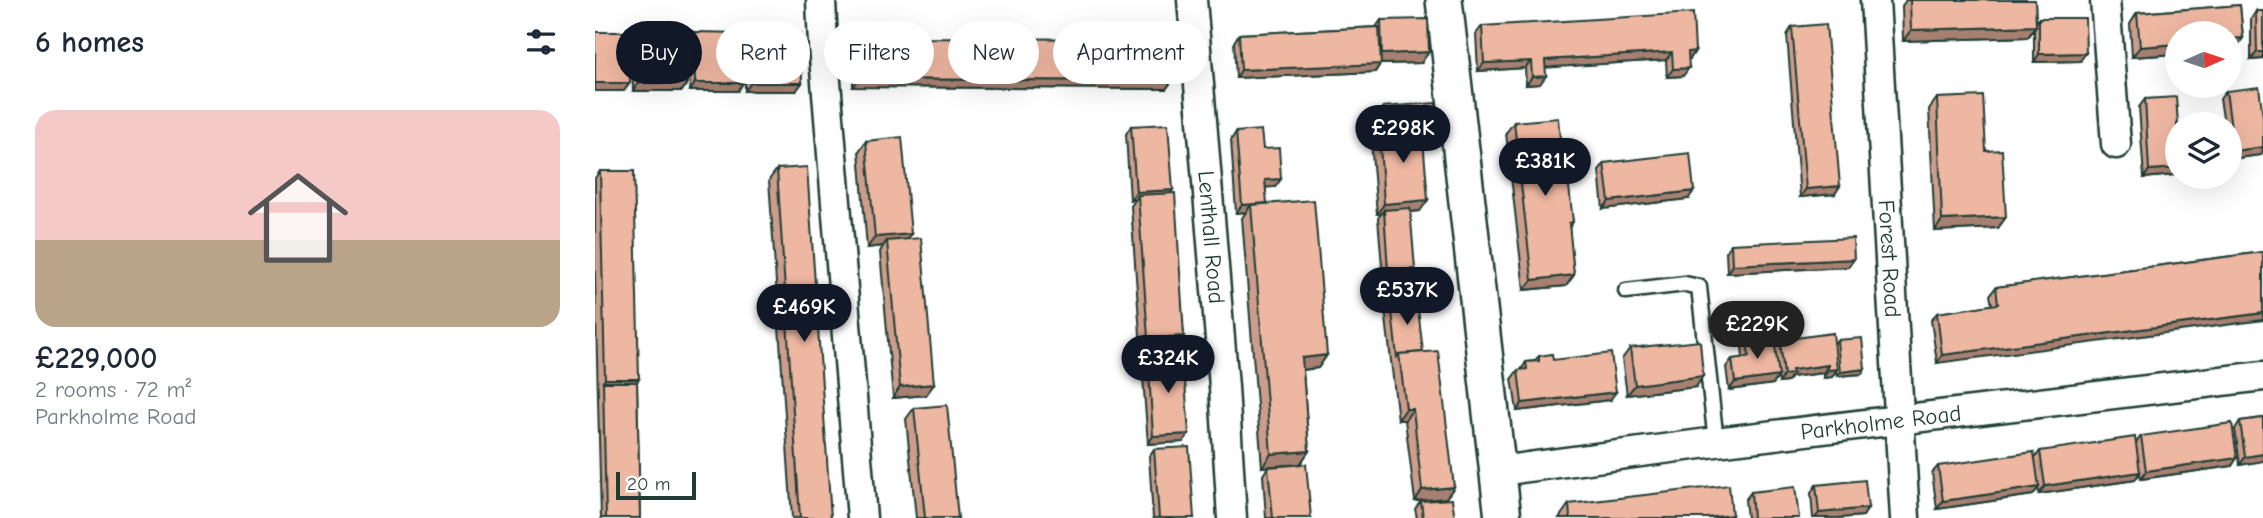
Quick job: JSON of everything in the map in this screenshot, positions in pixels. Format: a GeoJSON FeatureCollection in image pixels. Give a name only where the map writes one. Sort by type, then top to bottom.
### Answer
{"type":"FeatureCollection","features":[{"type":"Feature","properties":{"kind":"street"},"geometry":{"type":"LineString","coordinates":[[821,0],[862,518]]}},
{"type":"Feature","properties":{"kind":"street","name":"Lenthall Road"},"geometry":{"type":"LineString","coordinates":[[1192,0],[1221,346],[1232,518]]}},
{"type":"Feature","properties":{"kind":"street"},"geometry":{"type":"LineString","coordinates":[[1444,0],[1503,518]]}},
{"type":"Feature","properties":{"kind":"street","name":"Forest Road"},"geometry":{"type":"LineString","coordinates":[[1875,0],[1905,518]]}},
{"type":"Feature","properties":{"kind":"street"},"geometry":{"type":"LineString","coordinates":[[2105,0],[2116,144]]}},
{"type":"Feature","properties":{"kind":"street","name":"Parkholme Road"},"geometry":{"type":"LineString","coordinates":[[1499,471],[2263,376]]}},
{"type":"Feature","properties":{"kind":"lane"},"geometry":{"type":"LineString","coordinates":[[1626,291],[1685,284],[1699,287],[1716,442]]}},
{"type":"Feature","properties":{"kind":"building"},"geometry":{"type":"Polygon","coordinates":[[[1910,0],[2035,0],[2036,26],[1911,30],[1910,0]]]}},
{"type":"Feature","properties":{"kind":"building"},"geometry":{"type":"Polygon","coordinates":[[[2240,5],[2241,21],[2165,21],[2165,45],[2140,47],[2137,13],[2240,5]]]}},
{"type":"Feature","properties":{"kind":"building"},"geometry":{"type":"Polygon","coordinates":[[[2256,11],[2263,11],[2263,52],[2257,52],[2256,11]]]}},
{"type":"Feature","properties":{"kind":"building"},"geometry":{"type":"Polygon","coordinates":[[[1693,13],[1695,51],[1688,52],[1689,68],[1673,69],[1672,52],[1545,60],[1546,76],[1532,77],[1531,61],[1484,63],[1482,26],[1693,13]]]}},
{"type":"Feature","properties":{"kind":"building"},"geometry":{"type":"Polygon","coordinates":[[[2039,18],[2085,18],[2086,53],[2039,54],[2039,18]]]}},
{"type":"Feature","properties":{"kind":"building"},"geometry":{"type":"Polygon","coordinates":[[[1428,19],[1429,52],[1382,54],[1381,20],[1428,19]]]}},
{"type":"Feature","properties":{"kind":"building"},"geometry":{"type":"Polygon","coordinates":[[[1826,24],[1840,186],[1806,189],[1792,27],[1826,24]]]}},
{"type":"Feature","properties":{"kind":"building"},"geometry":{"type":"Polygon","coordinates":[[[1379,27],[1381,64],[1241,70],[1239,34],[1379,27]]]}},
{"type":"Feature","properties":{"kind":"building"},"geometry":{"type":"Polygon","coordinates":[[[595,32],[616,32],[616,83],[595,83],[595,32]]]}},
{"type":"Feature","properties":{"kind":"building"},"geometry":{"type":"Polygon","coordinates":[[[702,32],[716,32],[716,83],[702,83],[702,32]]]}},
{"type":"Feature","properties":{"kind":"building"},"geometry":{"type":"Polygon","coordinates":[[[934,38],[948,38],[948,80],[934,79],[934,38]]]}},
{"type":"Feature","properties":{"kind":"building"},"geometry":{"type":"Polygon","coordinates":[[[1039,39],[1053,39],[1053,80],[1039,80],[1039,39]]]}},
{"type":"Feature","properties":{"kind":"building"},"geometry":{"type":"Polygon","coordinates":[[[2259,87],[2263,147],[2242,150],[2242,112],[2229,112],[2227,98],[2242,98],[2242,89],[2259,87]]]}},
{"type":"Feature","properties":{"kind":"building"},"geometry":{"type":"Polygon","coordinates":[[[1983,96],[1986,151],[2002,150],[2006,217],[1942,220],[1937,98],[1983,96]]]}},
{"type":"Feature","properties":{"kind":"building"},"geometry":{"type":"Polygon","coordinates":[[[2176,98],[2177,112],[2165,112],[2165,169],[2149,170],[2145,99],[2176,98]]]}},
{"type":"Feature","properties":{"kind":"building"},"geometry":{"type":"Polygon","coordinates":[[[1436,103],[1437,122],[1385,126],[1383,107],[1436,103]]]}},
{"type":"Feature","properties":{"kind":"building"},"geometry":{"type":"Polygon","coordinates":[[[1558,118],[1563,170],[1567,169],[1573,222],[1569,223],[1574,275],[1532,280],[1514,122],[1558,118]]]}},
{"type":"Feature","properties":{"kind":"building"},"geometry":{"type":"Polygon","coordinates":[[[1168,124],[1173,190],[1136,192],[1131,126],[1168,124]]]}},
{"type":"Feature","properties":{"kind":"building"},"geometry":{"type":"Polygon","coordinates":[[[1422,127],[1428,200],[1384,204],[1379,130],[1422,127]]]}},
{"type":"Feature","properties":{"kind":"building"},"geometry":{"type":"Polygon","coordinates":[[[1261,130],[1263,149],[1279,148],[1281,179],[1265,180],[1267,203],[1242,205],[1236,132],[1261,130]]]}},
{"type":"Feature","properties":{"kind":"building"},"geometry":{"type":"Polygon","coordinates":[[[902,137],[911,234],[875,237],[866,141],[902,137]]]}},
{"type":"Feature","properties":{"kind":"building"},"geometry":{"type":"Polygon","coordinates":[[[1690,153],[1694,191],[1609,201],[1604,163],[1690,153]]]}},
{"type":"Feature","properties":{"kind":"building"},"geometry":{"type":"Polygon","coordinates":[[[807,167],[831,518],[800,518],[777,169],[807,167]]]}},
{"type":"Feature","properties":{"kind":"building"},"geometry":{"type":"Polygon","coordinates":[[[600,171],[634,171],[639,379],[605,379],[600,171]]]}},
{"type":"Feature","properties":{"kind":"building"},"geometry":{"type":"Polygon","coordinates":[[[1175,193],[1184,336],[1148,338],[1138,195],[1175,193]]]}},
{"type":"Feature","properties":{"kind":"building"},"geometry":{"type":"Polygon","coordinates":[[[1314,200],[1327,355],[1302,358],[1309,451],[1271,454],[1251,205],[1314,200]]]}},
{"type":"Feature","properties":{"kind":"building"},"geometry":{"type":"Polygon","coordinates":[[[1410,208],[1415,269],[1388,271],[1384,210],[1410,208]]]}},
{"type":"Feature","properties":{"kind":"building"},"geometry":{"type":"Polygon","coordinates":[[[921,238],[934,384],[900,387],[887,241],[921,238]]]}},
{"type":"Feature","properties":{"kind":"building"},"geometry":{"type":"Polygon","coordinates":[[[1853,238],[1854,259],[1732,265],[1731,244],[1853,238]]]}},
{"type":"Feature","properties":{"kind":"building"},"geometry":{"type":"Polygon","coordinates":[[[2263,252],[2263,313],[1942,355],[1937,313],[1998,304],[1996,287],[2263,252]]]}},
{"type":"Feature","properties":{"kind":"building"},"geometry":{"type":"Polygon","coordinates":[[[1417,300],[1423,352],[1399,354],[1397,357],[1391,302],[1417,300]]]}},
{"type":"Feature","properties":{"kind":"building"},"geometry":{"type":"Polygon","coordinates":[[[1833,333],[1837,369],[1828,370],[1828,365],[1792,370],[1793,374],[1784,375],[1780,340],[1833,333]]]}},
{"type":"Feature","properties":{"kind":"building"},"geometry":{"type":"Polygon","coordinates":[[[1761,337],[1762,341],[1774,339],[1779,376],[1735,382],[1732,359],[1749,357],[1747,339],[1761,337]]]}},
{"type":"Feature","properties":{"kind":"building"},"geometry":{"type":"Polygon","coordinates":[[[1862,338],[1865,369],[1840,372],[1837,340],[1862,338]]]}},
{"type":"Feature","properties":{"kind":"building"},"geometry":{"type":"Polygon","coordinates":[[[1700,341],[1703,376],[1635,385],[1630,348],[1700,341]]]}},
{"type":"Feature","properties":{"kind":"building"},"geometry":{"type":"Polygon","coordinates":[[[1438,351],[1454,487],[1422,490],[1413,409],[1406,409],[1399,354],[1438,351]]]}},
{"type":"Feature","properties":{"kind":"building"},"geometry":{"type":"Polygon","coordinates":[[[1611,353],[1616,392],[1522,403],[1518,370],[1527,369],[1526,362],[1539,361],[1539,356],[1552,354],[1553,360],[1611,353]]]}},
{"type":"Feature","properties":{"kind":"building"},"geometry":{"type":"Polygon","coordinates":[[[1183,355],[1189,434],[1153,436],[1148,356],[1183,355]]]}},
{"type":"Feature","properties":{"kind":"building"},"geometry":{"type":"Polygon","coordinates":[[[603,382],[637,382],[640,518],[606,518],[603,382]]]}},
{"type":"Feature","properties":{"kind":"building"},"geometry":{"type":"Polygon","coordinates":[[[947,405],[958,518],[925,518],[914,408],[947,405]]]}},
{"type":"Feature","properties":{"kind":"building"},"geometry":{"type":"Polygon","coordinates":[[[2263,418],[2263,454],[2245,457],[2240,421],[2263,418]]]}},
{"type":"Feature","properties":{"kind":"building"},"geometry":{"type":"Polygon","coordinates":[[[2232,423],[2237,458],[2146,471],[2141,436],[2232,423]]]}},
{"type":"Feature","properties":{"kind":"building"},"geometry":{"type":"Polygon","coordinates":[[[2135,437],[2140,472],[2045,486],[2040,451],[2135,437]]]}},
{"type":"Feature","properties":{"kind":"building"},"geometry":{"type":"Polygon","coordinates":[[[1189,447],[1194,518],[1159,518],[1154,449],[1189,447]]]}},
{"type":"Feature","properties":{"kind":"building"},"geometry":{"type":"Polygon","coordinates":[[[2034,452],[2039,487],[1943,501],[1938,466],[2034,452]]]}},
{"type":"Feature","properties":{"kind":"building"},"geometry":{"type":"Polygon","coordinates":[[[1306,464],[1311,518],[1273,518],[1268,467],[1306,464]]]}},
{"type":"Feature","properties":{"kind":"building"},"geometry":{"type":"Polygon","coordinates":[[[1865,480],[1868,508],[1819,513],[1816,485],[1865,480]]]}},
{"type":"Feature","properties":{"kind":"building"},"geometry":{"type":"Polygon","coordinates":[[[1729,485],[1732,515],[1706,518],[1570,518],[1569,504],[1729,485]]]}},
{"type":"Feature","properties":{"kind":"building"},"geometry":{"type":"Polygon","coordinates":[[[1795,487],[1799,518],[1753,518],[1751,492],[1795,487]]]}},
{"type":"Feature","properties":{"kind":"building"},"geometry":{"type":"Polygon","coordinates":[[[1452,499],[1455,518],[1423,518],[1421,501],[1452,499]]]}}]}
